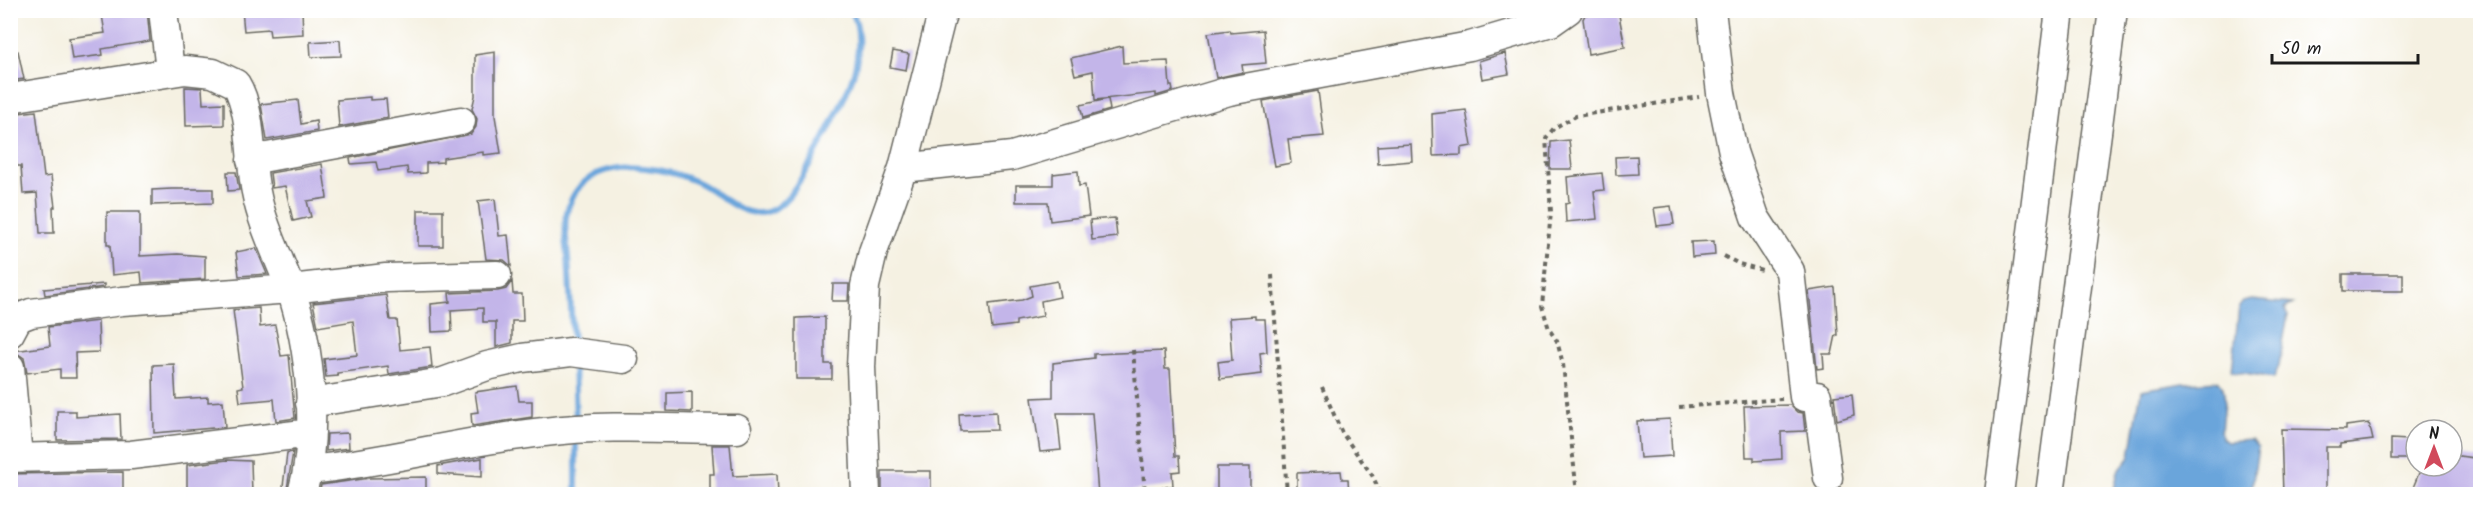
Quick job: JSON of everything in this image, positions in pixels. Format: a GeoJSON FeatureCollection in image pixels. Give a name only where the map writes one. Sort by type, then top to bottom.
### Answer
{"type":"FeatureCollection","features":[{"type":"Feature","properties":{"kind":"street"},"geometry":{"type":"LineString","coordinates":[[162,10],[170,71]]}},
{"type":"Feature","properties":{"kind":"street"},"geometry":{"type":"LineString","coordinates":[[866,495],[861,367],[864,286],[873,252],[903,168],[942,10]]}},
{"type":"Feature","properties":{"kind":"street"},"geometry":{"type":"LineString","coordinates":[[903,168],[1012,156],[1083,137],[1229,91],[1470,46],[1551,22],[1568,10]]}},
{"type":"Feature","properties":{"kind":"street"},"geometry":{"type":"LineString","coordinates":[[1711,10],[1721,93],[1733,152],[1755,217],[1790,271],[1804,397],[1817,396],[1828,478]]}},
{"type":"Feature","properties":{"kind":"street"},"geometry":{"type":"LineString","coordinates":[[1999,495],[2060,10]]}},
{"type":"Feature","properties":{"kind":"street"},"geometry":{"type":"LineString","coordinates":[[2049,495],[2113,10]]}},
{"type":"Feature","properties":{"kind":"street"},"geometry":{"type":"LineString","coordinates":[[10,98],[170,71],[213,73],[236,84],[244,106],[260,208],[291,289],[305,353],[311,433],[305,482],[362,465],[441,447],[580,429],[737,429]]}},
{"type":"Feature","properties":{"kind":"street"},"geometry":{"type":"LineString","coordinates":[[251,160],[461,121]]}},
{"type":"Feature","properties":{"kind":"street"},"geometry":{"type":"LineString","coordinates":[[10,333],[18,318],[31,313],[122,301],[291,289],[386,278],[497,275]]}},
{"type":"Feature","properties":{"kind":"street"},"geometry":{"type":"LineString","coordinates":[[310,403],[443,382],[487,366],[522,358],[579,353],[624,359]]}},
{"type":"Feature","properties":{"kind":"street"},"geometry":{"type":"LineString","coordinates":[[10,367],[14,458],[131,455],[311,433]]}},
{"type":"Feature","properties":{"kind":"path"},"geometry":{"type":"LineString","coordinates":[[1577,495],[1563,364],[1557,341],[1549,329],[1542,306],[1551,212],[1546,138],[1554,128],[1576,116],[1721,93]]}},
{"type":"Feature","properties":{"kind":"path"},"geometry":{"type":"LineString","coordinates":[[1724,256],[1755,269],[1790,271]]}},
{"type":"Feature","properties":{"kind":"path"},"geometry":{"type":"LineString","coordinates":[[1272,275],[1287,495]]}},
{"type":"Feature","properties":{"kind":"path"},"geometry":{"type":"LineString","coordinates":[[1134,350],[1145,495]]}},
{"type":"Feature","properties":{"kind":"path"},"geometry":{"type":"LineString","coordinates":[[1322,387],[1342,433],[1372,475],[1381,495]]}},
{"type":"Feature","properties":{"kind":"path"},"geometry":{"type":"LineString","coordinates":[[1679,407],[1804,397]]}},
{"type":"Feature","properties":{"kind":"water"},"geometry":{"type":"Polygon","coordinates":[[[2252,300],[2293,304],[2285,308],[2288,314],[2279,365],[2274,378],[2232,371],[2239,307],[2243,302],[2252,300]]]}},
{"type":"Feature","properties":{"kind":"water"},"geometry":{"type":"Polygon","coordinates":[[[2219,381],[2224,393],[2222,438],[2227,442],[2250,440],[2258,447],[2251,494],[2113,494],[2118,471],[2130,456],[2141,390],[2184,383],[2219,381]]]}},
{"type":"Feature","properties":{"kind":"building"},"geometry":{"type":"Polygon","coordinates":[[[130,10],[147,10],[150,41],[102,49],[103,55],[72,59],[69,38],[105,33],[102,15],[130,10]]]}},
{"type":"Feature","properties":{"kind":"building"},"geometry":{"type":"Polygon","coordinates":[[[242,10],[302,10],[303,34],[270,36],[269,29],[244,31],[242,10]]]}},
{"type":"Feature","properties":{"kind":"building"},"geometry":{"type":"Polygon","coordinates":[[[1618,10],[1625,47],[1588,54],[1583,19],[1585,15],[1618,10]]]}},
{"type":"Feature","properties":{"kind":"building"},"geometry":{"type":"Polygon","coordinates":[[[1230,30],[1231,33],[1263,30],[1266,63],[1242,65],[1243,72],[1216,78],[1208,33],[1230,30]]]}},
{"type":"Feature","properties":{"kind":"building"},"geometry":{"type":"Polygon","coordinates":[[[340,40],[341,56],[311,57],[310,42],[340,40]]]}},
{"type":"Feature","properties":{"kind":"building"},"geometry":{"type":"Polygon","coordinates":[[[1122,46],[1123,63],[1168,61],[1170,86],[1173,91],[1156,96],[1156,93],[1095,100],[1093,71],[1075,75],[1071,58],[1122,46]]]}},
{"type":"Feature","properties":{"kind":"building"},"geometry":{"type":"Polygon","coordinates":[[[18,51],[24,79],[10,81],[10,52],[18,51]]]}},
{"type":"Feature","properties":{"kind":"building"},"geometry":{"type":"Polygon","coordinates":[[[893,51],[909,54],[906,70],[890,67],[893,51]]]}},
{"type":"Feature","properties":{"kind":"building"},"geometry":{"type":"Polygon","coordinates":[[[495,52],[495,116],[501,153],[483,155],[483,152],[443,158],[443,162],[426,163],[426,173],[408,174],[407,167],[378,171],[376,162],[351,164],[350,158],[471,134],[476,127],[477,119],[472,109],[475,96],[475,55],[495,52]]]}},
{"type":"Feature","properties":{"kind":"building"},"geometry":{"type":"Polygon","coordinates":[[[1505,53],[1509,74],[1482,79],[1479,61],[1505,53]]]}},
{"type":"Feature","properties":{"kind":"building"},"geometry":{"type":"Polygon","coordinates":[[[185,87],[202,88],[203,104],[224,103],[224,125],[186,126],[185,87]]]}},
{"type":"Feature","properties":{"kind":"building"},"geometry":{"type":"Polygon","coordinates":[[[1318,91],[1324,136],[1288,139],[1291,163],[1275,166],[1263,101],[1318,91]]]}},
{"type":"Feature","properties":{"kind":"building"},"geometry":{"type":"Polygon","coordinates":[[[370,97],[370,100],[386,99],[388,118],[339,127],[337,100],[370,97]]]}},
{"type":"Feature","properties":{"kind":"building"},"geometry":{"type":"Polygon","coordinates":[[[1108,99],[1110,110],[1083,118],[1080,105],[1108,99]]]}},
{"type":"Feature","properties":{"kind":"building"},"geometry":{"type":"Polygon","coordinates":[[[298,100],[301,124],[316,121],[317,131],[267,140],[261,104],[298,100]]]}},
{"type":"Feature","properties":{"kind":"building"},"geometry":{"type":"Polygon","coordinates":[[[1466,110],[1472,146],[1461,148],[1461,155],[1433,156],[1432,114],[1466,110]]]}},
{"type":"Feature","properties":{"kind":"building"},"geometry":{"type":"Polygon","coordinates":[[[36,111],[44,177],[51,176],[55,207],[53,207],[54,233],[40,233],[37,193],[23,194],[21,166],[17,166],[16,161],[10,162],[10,114],[36,111]]]}},
{"type":"Feature","properties":{"kind":"building"},"geometry":{"type":"Polygon","coordinates":[[[1569,140],[1572,169],[1550,169],[1551,142],[1569,140]]]}},
{"type":"Feature","properties":{"kind":"building"},"geometry":{"type":"Polygon","coordinates":[[[1411,144],[1412,161],[1378,164],[1377,146],[1411,144]]]}},
{"type":"Feature","properties":{"kind":"building"},"geometry":{"type":"Polygon","coordinates":[[[1637,156],[1638,174],[1616,175],[1615,157],[1637,156]]]}},
{"type":"Feature","properties":{"kind":"building"},"geometry":{"type":"Polygon","coordinates":[[[322,164],[327,198],[307,201],[311,217],[293,221],[285,186],[272,188],[270,173],[322,164]]]}},
{"type":"Feature","properties":{"kind":"building"},"geometry":{"type":"Polygon","coordinates":[[[1078,171],[1079,186],[1085,185],[1089,216],[1050,221],[1048,202],[1016,202],[1016,185],[1053,185],[1053,174],[1078,171]]]}},
{"type":"Feature","properties":{"kind":"building"},"geometry":{"type":"Polygon","coordinates":[[[227,172],[236,172],[239,190],[228,191],[227,172]]]}},
{"type":"Feature","properties":{"kind":"building"},"geometry":{"type":"Polygon","coordinates":[[[1602,173],[1604,190],[1594,191],[1597,219],[1566,222],[1565,204],[1569,203],[1567,177],[1602,173]]]}},
{"type":"Feature","properties":{"kind":"building"},"geometry":{"type":"Polygon","coordinates":[[[213,189],[213,203],[152,205],[152,190],[213,189]]]}},
{"type":"Feature","properties":{"kind":"building"},"geometry":{"type":"Polygon","coordinates":[[[495,199],[499,236],[508,235],[511,266],[504,260],[486,259],[478,201],[495,199]]]}},
{"type":"Feature","properties":{"kind":"building"},"geometry":{"type":"Polygon","coordinates":[[[1671,206],[1674,224],[1657,226],[1654,208],[1671,206]]]}},
{"type":"Feature","properties":{"kind":"building"},"geometry":{"type":"Polygon","coordinates":[[[418,210],[443,210],[443,246],[418,246],[418,210]]]}},
{"type":"Feature","properties":{"kind":"building"},"geometry":{"type":"Polygon","coordinates":[[[107,212],[140,212],[140,256],[178,254],[205,256],[205,279],[142,283],[141,272],[112,275],[110,245],[107,245],[107,212]]]}},
{"type":"Feature","properties":{"kind":"building"},"geometry":{"type":"Polygon","coordinates":[[[1115,218],[1117,237],[1092,240],[1090,220],[1115,218]]]}},
{"type":"Feature","properties":{"kind":"building"},"geometry":{"type":"Polygon","coordinates":[[[1714,241],[1715,255],[1692,257],[1691,242],[1714,241]]]}},
{"type":"Feature","properties":{"kind":"building"},"geometry":{"type":"Polygon","coordinates":[[[256,248],[267,274],[239,276],[236,252],[256,248]]]}},
{"type":"Feature","properties":{"kind":"building"},"geometry":{"type":"Polygon","coordinates":[[[2343,274],[2403,274],[2403,291],[2343,291],[2343,274]]]}},
{"type":"Feature","properties":{"kind":"building"},"geometry":{"type":"Polygon","coordinates":[[[512,281],[513,294],[522,294],[523,321],[512,321],[512,343],[496,347],[496,322],[483,322],[483,308],[451,310],[452,331],[432,332],[431,304],[450,302],[449,293],[506,289],[512,281]]]}},
{"type":"Feature","properties":{"kind":"building"},"geometry":{"type":"Polygon","coordinates":[[[1057,281],[1060,297],[1041,301],[1043,316],[1016,321],[1016,325],[992,328],[989,304],[1022,300],[1032,296],[1030,286],[1057,281]]]}},
{"type":"Feature","properties":{"kind":"building"},"geometry":{"type":"Polygon","coordinates":[[[104,284],[104,287],[45,295],[44,289],[104,284]]]}},
{"type":"Feature","properties":{"kind":"building"},"geometry":{"type":"Polygon","coordinates":[[[833,284],[849,284],[848,301],[832,301],[833,284]]]}},
{"type":"Feature","properties":{"kind":"building"},"geometry":{"type":"Polygon","coordinates":[[[1835,287],[1838,335],[1836,335],[1832,354],[1823,354],[1824,368],[1817,369],[1809,291],[1835,287]]]}},
{"type":"Feature","properties":{"kind":"building"},"geometry":{"type":"Polygon","coordinates":[[[386,295],[390,320],[397,320],[400,350],[430,347],[432,367],[389,374],[388,366],[337,373],[338,376],[326,377],[324,359],[357,355],[353,321],[318,327],[313,303],[386,295]]]}},
{"type":"Feature","properties":{"kind":"building"},"geometry":{"type":"Polygon","coordinates":[[[259,308],[260,327],[275,325],[281,356],[289,355],[295,418],[276,421],[274,399],[240,402],[238,388],[243,387],[233,310],[259,308]]]}},
{"type":"Feature","properties":{"kind":"building"},"geometry":{"type":"Polygon","coordinates":[[[1255,316],[1255,319],[1265,319],[1267,352],[1260,353],[1262,374],[1220,379],[1218,362],[1232,360],[1229,318],[1255,316]]]}},
{"type":"Feature","properties":{"kind":"building"},"geometry":{"type":"Polygon","coordinates":[[[825,317],[825,364],[832,364],[832,379],[796,379],[796,318],[825,317]]]}},
{"type":"Feature","properties":{"kind":"building"},"geometry":{"type":"Polygon","coordinates":[[[98,321],[99,352],[75,353],[76,378],[60,378],[60,369],[27,373],[24,358],[14,351],[50,346],[48,327],[98,321]]]}},
{"type":"Feature","properties":{"kind":"building"},"geometry":{"type":"Polygon","coordinates":[[[1164,351],[1165,369],[1170,369],[1175,456],[1179,456],[1180,471],[1172,472],[1173,486],[1098,495],[1092,413],[1057,413],[1061,450],[1040,452],[1032,398],[1053,397],[1053,363],[1094,358],[1094,354],[1164,351]]]}},
{"type":"Feature","properties":{"kind":"building"},"geometry":{"type":"Polygon","coordinates":[[[174,364],[176,399],[208,397],[208,402],[223,401],[225,427],[154,433],[153,365],[174,364]]]}},
{"type":"Feature","properties":{"kind":"building"},"geometry":{"type":"Polygon","coordinates":[[[517,386],[519,401],[532,401],[532,417],[472,426],[471,413],[478,412],[475,392],[517,386]]]}},
{"type":"Feature","properties":{"kind":"building"},"geometry":{"type":"Polygon","coordinates":[[[692,392],[692,412],[667,411],[667,393],[692,392]]]}},
{"type":"Feature","properties":{"kind":"building"},"geometry":{"type":"Polygon","coordinates":[[[1852,394],[1854,415],[1837,420],[1834,396],[1852,394]]]}},
{"type":"Feature","properties":{"kind":"building"},"geometry":{"type":"Polygon","coordinates":[[[1790,405],[1797,412],[1803,413],[1805,431],[1781,432],[1782,459],[1754,461],[1754,457],[1746,457],[1744,406],[1790,405]]]}},
{"type":"Feature","properties":{"kind":"building"},"geometry":{"type":"Polygon","coordinates":[[[57,411],[76,411],[76,417],[120,414],[121,439],[57,440],[57,411]]]}},
{"type":"Feature","properties":{"kind":"building"},"geometry":{"type":"Polygon","coordinates":[[[996,412],[997,430],[960,431],[959,414],[996,412]]]}},
{"type":"Feature","properties":{"kind":"building"},"geometry":{"type":"Polygon","coordinates":[[[1670,419],[1672,456],[1640,458],[1637,421],[1670,419]]]}},
{"type":"Feature","properties":{"kind":"building"},"geometry":{"type":"Polygon","coordinates":[[[2369,423],[2373,440],[2340,444],[2340,447],[2326,447],[2326,495],[2283,495],[2281,429],[2346,430],[2346,426],[2369,423]]]}},
{"type":"Feature","properties":{"kind":"building"},"geometry":{"type":"Polygon","coordinates":[[[348,433],[349,448],[326,451],[327,434],[348,433]]]}},
{"type":"Feature","properties":{"kind":"building"},"geometry":{"type":"Polygon","coordinates":[[[2391,439],[2404,440],[2404,459],[2391,459],[2391,439]]]}},
{"type":"Feature","properties":{"kind":"building"},"geometry":{"type":"Polygon","coordinates":[[[712,445],[730,445],[733,476],[777,474],[778,495],[710,495],[710,474],[714,474],[712,445]]]}},
{"type":"Feature","properties":{"kind":"building"},"geometry":{"type":"Polygon","coordinates":[[[293,452],[286,495],[282,495],[287,453],[293,452]]]}},
{"type":"Feature","properties":{"kind":"building"},"geometry":{"type":"Polygon","coordinates":[[[2464,457],[2481,459],[2481,495],[2410,495],[2417,478],[2464,478],[2464,457]]]}},
{"type":"Feature","properties":{"kind":"building"},"geometry":{"type":"Polygon","coordinates":[[[482,458],[482,477],[438,474],[438,466],[482,458]]]}},
{"type":"Feature","properties":{"kind":"building"},"geometry":{"type":"Polygon","coordinates":[[[227,460],[251,461],[252,495],[187,492],[187,465],[227,460]]]}},
{"type":"Feature","properties":{"kind":"building"},"geometry":{"type":"Polygon","coordinates":[[[1217,467],[1250,467],[1250,491],[1217,491],[1217,467]]]}},
{"type":"Feature","properties":{"kind":"building"},"geometry":{"type":"Polygon","coordinates":[[[882,471],[931,471],[931,494],[882,494],[882,471]]]}},
{"type":"Feature","properties":{"kind":"building"},"geometry":{"type":"Polygon","coordinates":[[[1341,471],[1342,479],[1348,479],[1349,495],[1297,495],[1297,473],[1341,471]]]}},
{"type":"Feature","properties":{"kind":"building"},"geometry":{"type":"Polygon","coordinates":[[[123,472],[123,495],[10,495],[10,474],[123,472]]]}},
{"type":"Feature","properties":{"kind":"building"},"geometry":{"type":"Polygon","coordinates":[[[426,477],[426,495],[319,495],[321,485],[370,478],[426,477]]]}},
{"type":"Feature","properties":{"kind":"waterway"},"geometry":{"type":"LineString","coordinates":[[573,344],[565,232],[566,217],[573,196],[585,182],[600,173],[619,168],[639,167],[679,175],[697,182],[736,206],[753,213],[762,213],[776,208],[796,187],[845,96],[856,61],[858,46],[856,24],[851,10]]}},
{"type":"Feature","properties":{"kind":"waterway"},"geometry":{"type":"LineString","coordinates":[[574,361],[576,422]]}},
{"type":"Feature","properties":{"kind":"waterway"},"geometry":{"type":"LineString","coordinates":[[576,436],[576,494]]}}]}
